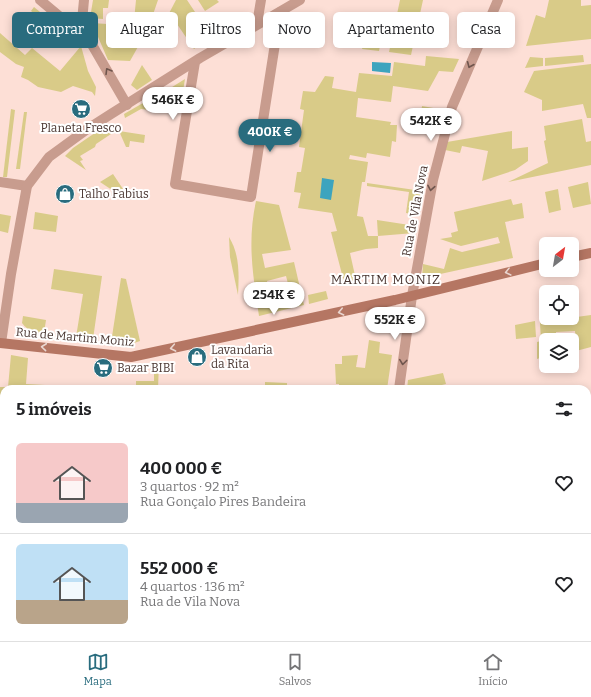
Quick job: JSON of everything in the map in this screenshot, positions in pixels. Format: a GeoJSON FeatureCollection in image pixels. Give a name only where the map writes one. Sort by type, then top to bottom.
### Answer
{"type":"FeatureCollection","features":[{"type":"Feature","properties":{"kind":"street"},"geometry":{"type":"LineString","coordinates":[[40,0],[54,12]]}},
{"type":"Feature","properties":{"kind":"street"},"geometry":{"type":"LineString","coordinates":[[83,12],[84,0]]}},
{"type":"Feature","properties":{"kind":"street"},"geometry":{"type":"LineString","coordinates":[[257,24],[261,0]]}},
{"type":"Feature","properties":{"kind":"street","name":"Rua de Vila Nova"},"geometry":{"type":"LineString","coordinates":[[400,385],[412,296],[433,180],[452,107],[495,1]]}},
{"type":"Feature","properties":{"kind":"street"},"geometry":{"type":"LineString","coordinates":[[280,12],[294,2]]}},
{"type":"Feature","properties":{"kind":"street"},"geometry":{"type":"LineString","coordinates":[[0,343],[27,186],[52,154],[127,104],[263,21]]}},
{"type":"Feature","properties":{"kind":"street"},"geometry":{"type":"LineString","coordinates":[[94,48],[127,104]]}},
{"type":"Feature","properties":{"kind":"street"},"geometry":{"type":"LineString","coordinates":[[195,62],[175,184],[251,197],[274,48]]}},
{"type":"Feature","properties":{"kind":"street"},"geometry":{"type":"LineString","coordinates":[[0,182],[27,186]]}},
{"type":"Feature","properties":{"kind":"street"},"geometry":{"type":"LineString","coordinates":[[579,256],[591,253]]}},
{"type":"Feature","properties":{"kind":"street","name":"Rua de Martim Moniz"},"geometry":{"type":"LineString","coordinates":[[0,343],[131,357],[412,296],[539,265]]}},
{"type":"Feature","properties":{"kind":"shaded area"},"geometry":{"type":"Polygon","coordinates":[[[93,0],[109,0],[108,8],[103,8],[103,19],[98,19],[98,12],[91,12],[93,0]]]}},
{"type":"Feature","properties":{"kind":"shaded area"},"geometry":{"type":"Polygon","coordinates":[[[136,0],[158,0],[154,12],[135,12],[136,0]]]}},
{"type":"Feature","properties":{"kind":"shaded area"},"geometry":{"type":"Polygon","coordinates":[[[176,0],[187,0],[195,12],[186,12],[186,37],[178,25],[178,12],[170,12],[176,0]]]}},
{"type":"Feature","properties":{"kind":"shaded area"},"geometry":{"type":"Polygon","coordinates":[[[198,0],[217,0],[219,2],[205,11],[198,0]]]}},
{"type":"Feature","properties":{"kind":"shaded area"},"geometry":{"type":"Polygon","coordinates":[[[400,0],[423,0],[420,12],[397,12],[400,0]]]}},
{"type":"Feature","properties":{"kind":"shaded area"},"geometry":{"type":"Polygon","coordinates":[[[549,0],[581,0],[581,6],[591,5],[591,39],[526,46],[536,15],[545,18],[549,0]]]}},
{"type":"Feature","properties":{"kind":"shaded area"},"geometry":{"type":"Polygon","coordinates":[[[34,7],[40,12],[32,12],[31,11],[34,7]]]}},
{"type":"Feature","properties":{"kind":"shaded area"},"geometry":{"type":"Polygon","coordinates":[[[98,23],[106,24],[106,48],[137,48],[130,61],[108,60],[98,37],[98,23]]]}},
{"type":"Feature","properties":{"kind":"shaded area"},"geometry":{"type":"Polygon","coordinates":[[[0,33],[12,44],[12,48],[17,48],[25,55],[32,48],[60,71],[79,48],[82,48],[88,71],[96,87],[95,96],[92,92],[73,86],[61,92],[38,87],[21,77],[24,67],[16,64],[0,52],[0,33]]]}},
{"type":"Feature","properties":{"kind":"shaded area"},"geometry":{"type":"Polygon","coordinates":[[[362,48],[380,48],[379,51],[362,48]]]}},
{"type":"Feature","properties":{"kind":"shaded area"},"geometry":{"type":"Polygon","coordinates":[[[390,48],[413,48],[411,55],[389,52],[390,48]]]}},
{"type":"Feature","properties":{"kind":"shaded area"},"geometry":{"type":"Polygon","coordinates":[[[583,55],[584,62],[545,66],[545,58],[583,55]]]}},
{"type":"Feature","properties":{"kind":"shaded area"},"geometry":{"type":"Polygon","coordinates":[[[426,56],[459,59],[453,72],[439,71],[428,91],[393,86],[391,102],[358,98],[356,117],[391,122],[390,125],[397,125],[396,142],[392,141],[390,157],[367,153],[366,158],[350,155],[349,159],[368,162],[365,182],[362,182],[357,216],[363,217],[368,236],[378,236],[378,248],[350,253],[356,280],[344,282],[331,232],[337,231],[332,213],[298,208],[301,193],[294,192],[297,172],[301,172],[305,148],[299,147],[304,110],[300,109],[303,91],[315,92],[325,76],[334,77],[332,88],[356,92],[359,73],[392,76],[394,62],[425,66],[426,56]]]}},
{"type":"Feature","properties":{"kind":"shaded area"},"geometry":{"type":"Polygon","coordinates":[[[530,57],[543,58],[543,66],[525,68],[530,57]]]}},
{"type":"Feature","properties":{"kind":"shaded area"},"geometry":{"type":"Polygon","coordinates":[[[591,64],[591,118],[587,118],[583,104],[542,111],[542,100],[524,92],[534,71],[591,64]]]}},
{"type":"Feature","properties":{"kind":"shaded area"},"geometry":{"type":"Polygon","coordinates":[[[142,65],[152,80],[137,90],[131,85],[142,65]]]}},
{"type":"Feature","properties":{"kind":"shaded area"},"geometry":{"type":"Polygon","coordinates":[[[185,79],[181,103],[156,97],[185,79]]]}},
{"type":"Feature","properties":{"kind":"shaded area"},"geometry":{"type":"Polygon","coordinates":[[[143,103],[151,104],[150,110],[141,109],[125,118],[124,114],[143,103]]]}},
{"type":"Feature","properties":{"kind":"shaded area"},"geometry":{"type":"Polygon","coordinates":[[[422,106],[439,109],[430,128],[419,126],[422,106]]]}},
{"type":"Feature","properties":{"kind":"shaded area"},"geometry":{"type":"Polygon","coordinates":[[[11,109],[15,110],[7,177],[3,177],[11,109]]]}},
{"type":"Feature","properties":{"kind":"shaded area"},"geometry":{"type":"Polygon","coordinates":[[[24,112],[27,112],[20,169],[16,169],[24,112]]]}},
{"type":"Feature","properties":{"kind":"shaded area"},"geometry":{"type":"Polygon","coordinates":[[[582,119],[586,142],[591,141],[591,165],[508,182],[548,163],[544,141],[546,140],[544,126],[582,119]]]}},
{"type":"Feature","properties":{"kind":"shaded area"},"geometry":{"type":"Polygon","coordinates":[[[105,126],[111,134],[96,144],[95,147],[80,156],[83,160],[80,161],[86,170],[65,156],[73,148],[105,126]]]}},
{"type":"Feature","properties":{"kind":"shaded area"},"geometry":{"type":"Polygon","coordinates":[[[119,131],[145,135],[144,143],[130,141],[129,147],[126,147],[119,131]]]}},
{"type":"Feature","properties":{"kind":"shaded area"},"geometry":{"type":"Polygon","coordinates":[[[512,131],[512,149],[528,147],[528,161],[515,170],[482,181],[488,151],[462,146],[460,153],[445,150],[447,142],[512,131]]]}},
{"type":"Feature","properties":{"kind":"shaded area"},"geometry":{"type":"Polygon","coordinates":[[[113,174],[123,189],[121,196],[100,182],[113,174]]]}},
{"type":"Feature","properties":{"kind":"shaded area"},"geometry":{"type":"Polygon","coordinates":[[[588,182],[591,204],[573,208],[568,187],[588,182]]]}},
{"type":"Feature","properties":{"kind":"shaded area"},"geometry":{"type":"Polygon","coordinates":[[[367,183],[422,191],[417,215],[406,213],[409,192],[367,186],[367,183]]]}},
{"type":"Feature","properties":{"kind":"shaded area"},"geometry":{"type":"Polygon","coordinates":[[[558,189],[561,210],[549,213],[545,192],[558,189]]]}},
{"type":"Feature","properties":{"kind":"shaded area"},"geometry":{"type":"Polygon","coordinates":[[[511,199],[513,205],[522,203],[524,218],[505,222],[513,258],[422,278],[423,264],[444,269],[450,248],[462,252],[500,243],[498,237],[461,246],[440,239],[452,237],[451,233],[458,231],[454,212],[511,199]]]}},
{"type":"Feature","properties":{"kind":"shaded area"},"geometry":{"type":"Polygon","coordinates":[[[256,201],[279,205],[291,250],[262,254],[265,268],[294,262],[304,305],[259,316],[251,245],[253,216],[256,201]],[[286,276],[267,281],[272,305],[292,299],[286,276]]]}},
{"type":"Feature","properties":{"kind":"shaded area"},"geometry":{"type":"Polygon","coordinates":[[[35,212],[58,216],[56,232],[33,229],[35,212]]]}},
{"type":"Feature","properties":{"kind":"shaded area"},"geometry":{"type":"Polygon","coordinates":[[[0,214],[11,216],[8,233],[0,231],[0,214]]]}},
{"type":"Feature","properties":{"kind":"shaded area"},"geometry":{"type":"Polygon","coordinates":[[[377,220],[416,226],[414,233],[378,236],[377,220]]]}},
{"type":"Feature","properties":{"kind":"shaded area"},"geometry":{"type":"Polygon","coordinates":[[[229,237],[233,244],[237,258],[238,295],[230,257],[229,237]]]}},
{"type":"Feature","properties":{"kind":"shaded area"},"geometry":{"type":"Polygon","coordinates":[[[54,269],[102,276],[93,339],[76,337],[83,294],[51,289],[54,269]]]}},
{"type":"Feature","properties":{"kind":"shaded area"},"geometry":{"type":"Polygon","coordinates":[[[121,278],[126,279],[140,341],[131,344],[111,343],[121,278]]]}},
{"type":"Feature","properties":{"kind":"shaded area"},"geometry":{"type":"Polygon","coordinates":[[[326,291],[328,299],[309,304],[308,295],[326,291]]]}},
{"type":"Feature","properties":{"kind":"shaded area"},"geometry":{"type":"Polygon","coordinates":[[[591,315],[591,347],[579,350],[579,333],[575,333],[575,331],[541,333],[540,325],[579,325],[579,317],[591,315]]]}},
{"type":"Feature","properties":{"kind":"shaded area"},"geometry":{"type":"Polygon","coordinates":[[[23,316],[46,320],[44,333],[34,332],[26,328],[22,323],[23,316]]]}},
{"type":"Feature","properties":{"kind":"shaded area"},"geometry":{"type":"Polygon","coordinates":[[[535,321],[536,337],[516,339],[515,325],[535,321]]]}},
{"type":"Feature","properties":{"kind":"shaded area"},"geometry":{"type":"Polygon","coordinates":[[[369,340],[380,342],[379,353],[392,355],[388,385],[336,384],[335,364],[342,364],[342,356],[358,355],[356,367],[365,368],[369,340]]]}},
{"type":"Feature","properties":{"kind":"shaded area"},"geometry":{"type":"Polygon","coordinates":[[[537,342],[539,342],[539,358],[537,359],[537,342]]]}},
{"type":"Feature","properties":{"kind":"shaded area"},"geometry":{"type":"Polygon","coordinates":[[[11,355],[28,358],[26,384],[45,385],[8,385],[11,355]]]}},
{"type":"Feature","properties":{"kind":"shaded area"},"geometry":{"type":"Polygon","coordinates":[[[159,362],[158,385],[136,385],[136,381],[154,381],[154,364],[159,362]]]}},
{"type":"Feature","properties":{"kind":"shaded area"},"geometry":{"type":"Polygon","coordinates":[[[443,373],[446,384],[407,385],[408,380],[443,373]]]}},
{"type":"Feature","properties":{"kind":"shaded area"},"geometry":{"type":"Polygon","coordinates":[[[265,382],[287,383],[287,385],[265,385],[265,382]]]}},
{"type":"Feature","properties":{"kind":"water"},"geometry":{"type":"Polygon","coordinates":[[[372,62],[391,63],[390,73],[372,71],[372,62]]]}},
{"type":"Feature","properties":{"kind":"water"},"geometry":{"type":"Polygon","coordinates":[[[322,178],[334,180],[331,200],[320,198],[322,178]]]}},
{"type":"Feature","properties":{"kind":"place","name":"Planeta Fresco"},"geometry":{"type":"Point","coordinates":[81,109]}},
{"type":"Feature","properties":{"kind":"place","name":"Talho Fabius"},"geometry":{"type":"Point","coordinates":[65,194]}},
{"type":"Feature","properties":{"kind":"place","name":"Lavandaria da Rita"},"geometry":{"type":"Point","coordinates":[197,357]}},
{"type":"Feature","properties":{"kind":"place","name":"Bazar BIBI"},"geometry":{"type":"Point","coordinates":[103,368]}},
{"type":"Feature","properties":{"kind":"district","name":"MARTIM MONIZ"},"geometry":{"type":"Point","coordinates":[386,279]}}]}
